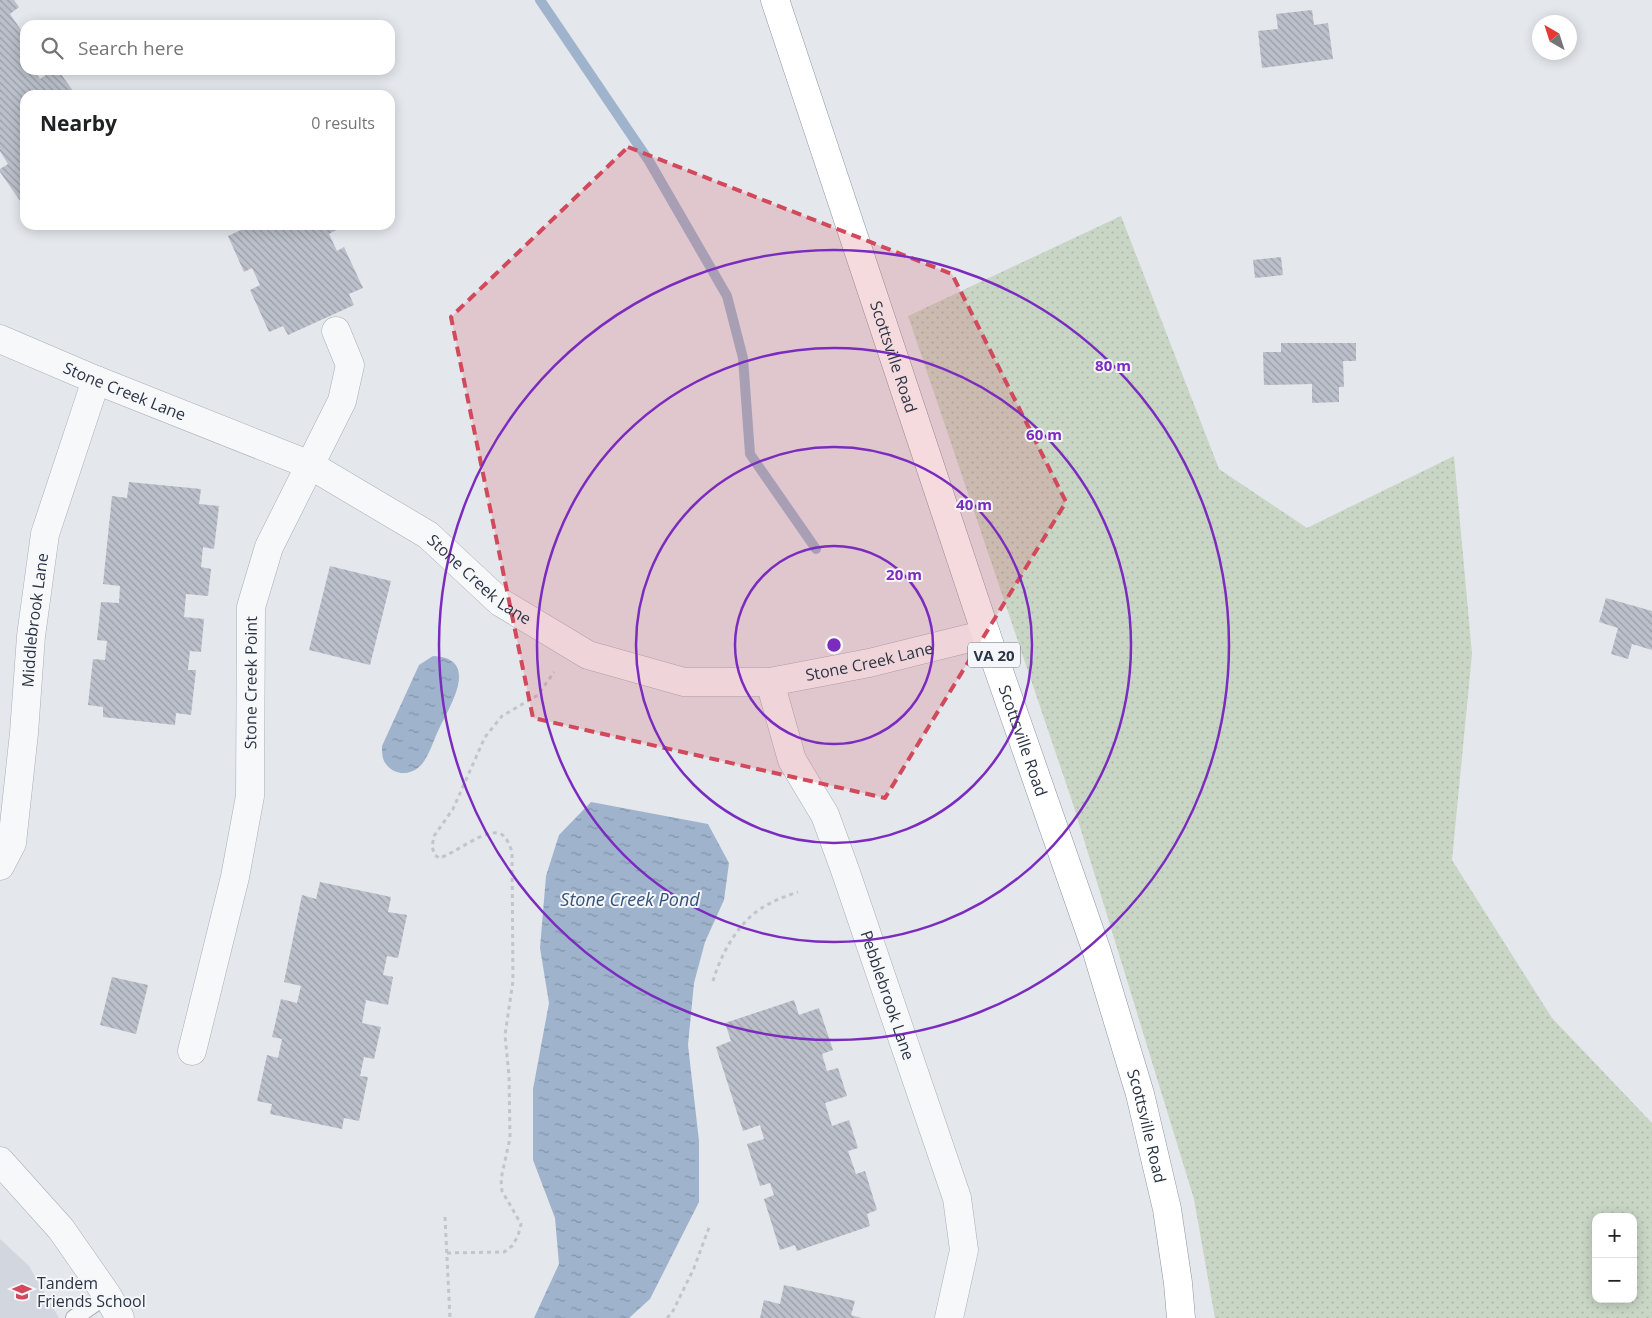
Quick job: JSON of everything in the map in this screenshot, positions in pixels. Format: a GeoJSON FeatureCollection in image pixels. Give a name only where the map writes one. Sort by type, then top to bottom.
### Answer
{"type":"FeatureCollection","features":[{"type":"Feature","properties":{"kind":"highway","name":"Scottsville Road"},"geometry":{"type":"LineString","coordinates":[[775,0],[986,634],[1096,952],[1140,1094],[1167,1209],[1181,1318]]}},
{"type":"Feature","properties":{"kind":"street","name":"Stone Creek Point"},"geometry":{"type":"LineString","coordinates":[[192,1052],[235,877],[250,796],[251,606],[269,547],[342,401],[350,365],[336,331]]}},
{"type":"Feature","properties":{"kind":"street","name":"Stone Creek Lane"},"geometry":{"type":"LineString","coordinates":[[0,340],[310,465],[428,535],[500,602],[588,655],[684,682],[770,682],[869,663],[986,634]]}},
{"type":"Feature","properties":{"kind":"street","name":"Middlebrook Lane"},"geometry":{"type":"LineString","coordinates":[[0,866],[12,843],[24,733],[31,636],[45,534],[96,380]]}},
{"type":"Feature","properties":{"kind":"street","name":"Pebblebrook Lane"},"geometry":{"type":"LineString","coordinates":[[770,682],[792,760],[825,815],[842,861],[957,1198],[964,1250],[949,1318]]}},
{"type":"Feature","properties":{"kind":"street"},"geometry":{"type":"LineString","coordinates":[[0,1161],[61,1229],[113,1306]]}},
{"type":"Feature","properties":{"kind":"lane"},"geometry":{"type":"LineString","coordinates":[[74,1318],[113,1306]]}},
{"type":"Feature","properties":{"kind":"path"},"geometry":{"type":"LineString","coordinates":[[447,1253],[504,1252],[512,1246],[518,1236],[521,1224],[502,1191],[501,1179],[510,1138],[506,1035],[513,981],[512,851],[507,839],[502,834],[494,833],[484,835],[447,856],[439,858],[435,855],[432,847],[433,841],[434,836],[452,809],[485,737],[502,716],[538,695],[554,672]]}},
{"type":"Feature","properties":{"kind":"path"},"geometry":{"type":"LineString","coordinates":[[713,981],[717,966],[737,932],[755,913],[777,900],[798,892]]}},
{"type":"Feature","properties":{"kind":"path"},"geometry":{"type":"LineString","coordinates":[[445,1217],[450,1318]]}},
{"type":"Feature","properties":{"kind":"path"},"geometry":{"type":"LineString","coordinates":[[667,1318],[672,1313],[694,1268],[710,1225]]}},
{"type":"Feature","properties":{"kind":"highlighted area"},"geometry":{"type":"Polygon","coordinates":[[[628,147],[952,274],[1066,502],[885,798],[533,718],[451,317],[628,147]]]}},
{"type":"Feature","properties":{"kind":"shaded area","name":"Tandem Friends School"},"geometry":{"type":"Polygon","coordinates":[[[0,1239],[29,1266],[59,1318],[0,1318],[0,1239]]]}},
{"type":"Feature","properties":{"kind":"green space"},"geometry":{"type":"Polygon","coordinates":[[[1121,216],[1219,469],[1307,528],[1454,456],[1472,654],[1452,860],[1552,1018],[1652,1123],[1652,1318],[1215,1318],[1194,1199],[1073,804],[908,316],[1121,216]]]}},
{"type":"Feature","properties":{"kind":"water"},"geometry":{"type":"Polygon","coordinates":[[[433,656],[447,659],[456,665],[459,674],[455,696],[425,761],[413,771],[407,773],[397,772],[387,766],[384,761],[382,746],[419,665],[433,656]]]}},
{"type":"Feature","properties":{"kind":"water","name":"Stone Creek Pond"},"geometry":{"type":"Polygon","coordinates":[[[591,802],[708,824],[729,863],[724,900],[705,942],[694,983],[688,1045],[699,1141],[699,1202],[650,1299],[629,1318],[534,1318],[559,1264],[555,1218],[533,1160],[533,1089],[549,1003],[540,948],[546,876],[559,835],[591,802]]]}},
{"type":"Feature","properties":{"kind":"building"},"geometry":{"type":"Polygon","coordinates":[[[0,0],[14,0],[19,7],[10,14],[20,29],[20,75],[37,75],[40,79],[46,75],[62,75],[72,90],[20,90],[20,201],[0,172],[0,169],[8,164],[0,151],[0,0]]]}},
{"type":"Feature","properties":{"kind":"building"},"geometry":{"type":"Polygon","coordinates":[[[1312,10],[1314,25],[1328,23],[1333,59],[1262,68],[1258,31],[1278,29],[1276,14],[1312,10]]]}},
{"type":"Feature","properties":{"kind":"building"},"geometry":{"type":"Polygon","coordinates":[[[241,230],[336,230],[329,234],[337,251],[344,247],[363,288],[349,294],[354,305],[288,335],[283,326],[269,332],[250,290],[260,285],[252,268],[244,272],[228,236],[241,230]]]}},
{"type":"Feature","properties":{"kind":"building"},"geometry":{"type":"Polygon","coordinates":[[[1281,257],[1283,275],[1255,278],[1253,260],[1281,257]]]}},
{"type":"Feature","properties":{"kind":"building"},"geometry":{"type":"Polygon","coordinates":[[[1281,343],[1356,343],[1356,361],[1343,361],[1344,387],[1339,387],[1339,402],[1312,403],[1312,384],[1264,385],[1263,352],[1281,352],[1281,343]]]}},
{"type":"Feature","properties":{"kind":"building"},"geometry":{"type":"Polygon","coordinates":[[[129,482],[201,489],[199,504],[219,506],[214,549],[203,547],[201,567],[211,569],[208,596],[186,594],[184,617],[204,619],[201,652],[190,651],[188,670],[196,670],[191,715],[176,713],[175,725],[103,717],[103,707],[88,705],[93,659],[105,660],[107,641],[97,640],[101,602],[119,603],[120,586],[103,584],[112,496],[127,498],[129,482]]]}},
{"type":"Feature","properties":{"kind":"building"},"geometry":{"type":"Polygon","coordinates":[[[330,566],[391,581],[370,665],[309,650],[330,566]]]}},
{"type":"Feature","properties":{"kind":"building"},"geometry":{"type":"Polygon","coordinates":[[[1606,598],[1652,611],[1652,650],[1632,644],[1628,659],[1611,654],[1618,628],[1599,622],[1606,598]]]}},
{"type":"Feature","properties":{"kind":"building"},"geometry":{"type":"Polygon","coordinates":[[[320,882],[391,897],[388,912],[407,915],[398,958],[387,956],[383,975],[393,977],[388,1005],[366,1000],[362,1023],[381,1027],[374,1059],[364,1057],[360,1076],[368,1077],[359,1121],[344,1118],[342,1129],[270,1114],[272,1104],[257,1101],[267,1055],[278,1058],[282,1039],[272,1037],[281,999],[297,1003],[301,986],[284,982],[302,895],[316,899],[320,882]]]}},
{"type":"Feature","properties":{"kind":"building"},"geometry":{"type":"Polygon","coordinates":[[[112,977],[148,985],[136,1034],[100,1025],[112,977]]]}},
{"type":"Feature","properties":{"kind":"building"},"geometry":{"type":"Polygon","coordinates":[[[794,1000],[799,1015],[819,1008],[833,1050],[822,1054],[827,1071],[838,1068],[847,1096],[825,1103],[832,1126],[849,1120],[858,1148],[848,1151],[856,1174],[865,1171],[877,1210],[867,1214],[870,1226],[797,1251],[795,1245],[780,1250],[764,1199],[774,1195],[770,1183],[760,1186],[747,1144],[764,1139],[760,1125],[743,1131],[716,1047],[731,1041],[725,1023],[794,1000]]]}},
{"type":"Feature","properties":{"kind":"building"},"geometry":{"type":"Polygon","coordinates":[[[784,1285],[855,1301],[851,1315],[861,1318],[760,1318],[764,1300],[780,1304],[784,1285]]]}},
{"type":"Feature","properties":{"kind":"waterway"},"geometry":{"type":"LineString","coordinates":[[540,0],[649,161],[727,296],[743,358],[750,454],[816,549]]}},
{"type":"Feature","properties":{"kind":"place","name":"Tandem Friends School"},"geometry":{"type":"Point","coordinates":[22,1292]}}]}
